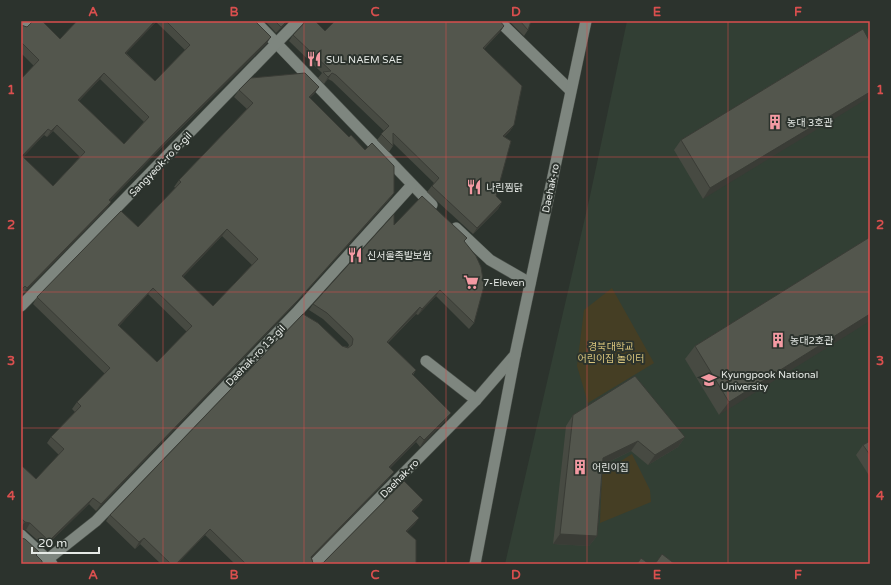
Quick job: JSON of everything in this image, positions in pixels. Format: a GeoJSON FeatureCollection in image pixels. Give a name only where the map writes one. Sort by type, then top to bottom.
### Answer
{"type":"FeatureCollection","features":[{"type":"Feature","properties":{"kind":"street"},"geometry":{"type":"LineString","coordinates":[[21,26],[26,21]]}},
{"type":"Feature","properties":{"kind":"street"},"geometry":{"type":"LineString","coordinates":[[255,21],[411,186],[490,260],[530,283]]}},
{"type":"Feature","properties":{"kind":"street","name":"Sangyeok-ro 6-gil"},"geometry":{"type":"LineString","coordinates":[[21,306],[298,21]]}},
{"type":"Feature","properties":{"kind":"street"},"geometry":{"type":"LineString","coordinates":[[499,21],[570,90]]}},
{"type":"Feature","properties":{"kind":"street","name":"Daehak-ro"},"geometry":{"type":"LineString","coordinates":[[475,564],[515,355],[570,90],[586,21]]}},
{"type":"Feature","properties":{"kind":"street","name":"Daehak-ro 13-gil"},"geometry":{"type":"LineString","coordinates":[[50,562],[96,521],[298,310],[411,186]]}},
{"type":"Feature","properties":{"kind":"street"},"geometry":{"type":"LineString","coordinates":[[298,310],[308,318]]}},
{"type":"Feature","properties":{"kind":"street","name":"Daehak-ro"},"geometry":{"type":"LineString","coordinates":[[314,564],[476,400],[515,355]]}},
{"type":"Feature","properties":{"kind":"street"},"geometry":{"type":"LineString","coordinates":[[426,361],[476,400]]}},
{"type":"Feature","properties":{"kind":"street"},"geometry":{"type":"LineString","coordinates":[[21,535],[50,562]]}},
{"type":"Feature","properties":{"kind":"shaded area","name":"Kyungpook National University"},"geometry":{"type":"Polygon","coordinates":[[[627,21],[870,21],[870,564],[505,564],[590,196],[627,21]]]}},
{"type":"Feature","properties":{"kind":"green space","name":"경북대학교 어린이집 놀이터"},"geometry":{"type":"Polygon","coordinates":[[[612,288],[654,363],[588,403],[577,366],[584,310],[612,288]]]}},
{"type":"Feature","properties":{"kind":"green space"},"geometry":{"type":"Polygon","coordinates":[[[632,454],[650,490],[651,502],[600,523],[602,473],[632,454]]]}},
{"type":"Feature","properties":{"kind":"building"},"geometry":{"type":"Polygon","coordinates":[[[33,21],[42,21],[60,39],[77,21],[155,21],[125,53],[155,81],[190,45],[166,21],[255,21],[271,37],[170,137],[109,200],[111,202],[27,288],[25,286],[21,290],[21,79],[39,60],[21,42],[21,25],[27,27],[33,21]],[[104,73],[78,100],[124,144],[149,117],[104,73]],[[57,125],[51,131],[48,129],[22,156],[53,186],[85,152],[57,125]]]}},
{"type":"Feature","properties":{"kind":"building"},"geometry":{"type":"Polygon","coordinates":[[[275,21],[287,21],[281,27],[275,21]]]}},
{"type":"Feature","properties":{"kind":"building"},"geometry":{"type":"Polygon","coordinates":[[[306,21],[315,21],[325,31],[335,21],[500,21],[504,26],[483,48],[522,86],[514,125],[503,136],[511,141],[496,196],[502,202],[477,228],[432,186],[439,178],[393,133],[393,146],[381,134],[389,126],[336,75],[332,73],[328,77],[323,72],[331,71],[293,35],[306,21]]]}},
{"type":"Feature","properties":{"kind":"building"},"geometry":{"type":"Polygon","coordinates":[[[520,21],[531,21],[528,30],[520,21]]]}},
{"type":"Feature","properties":{"kind":"building","name":"농대 3호관"},"geometry":{"type":"Polygon","coordinates":[[[863,29],[870,42],[870,92],[710,188],[681,140],[863,29]]]}},
{"type":"Feature","properties":{"kind":"building"},"geometry":{"type":"Polygon","coordinates":[[[305,73],[319,87],[309,97],[349,137],[351,135],[365,150],[372,143],[394,166],[394,193],[298,300],[101,504],[93,498],[49,541],[30,523],[25,522],[21,518],[21,465],[36,479],[64,449],[51,437],[81,406],[77,402],[110,368],[37,297],[121,211],[138,227],[181,182],[179,180],[253,103],[239,90],[251,78],[305,73]],[[227,229],[182,276],[213,306],[258,259],[227,229]],[[153,288],[118,325],[157,362],[192,326],[153,288]]]}},
{"type":"Feature","properties":{"kind":"building"},"geometry":{"type":"Polygon","coordinates":[[[422,196],[467,238],[464,241],[476,256],[481,267],[484,286],[474,323],[440,290],[422,309],[420,307],[387,342],[416,370],[412,374],[451,413],[424,440],[420,436],[389,467],[394,472],[311,557],[313,563],[315,564],[246,564],[210,529],[176,564],[171,564],[144,538],[139,542],[110,515],[303,314],[318,323],[342,346],[348,348],[352,345],[353,339],[351,336],[327,313],[313,304],[394,214],[394,225],[422,196]]]}},
{"type":"Feature","properties":{"kind":"building","name":"농대2호관"},"geometry":{"type":"Polygon","coordinates":[[[870,237],[870,314],[729,402],[695,346],[870,237]]]}},
{"type":"Feature","properties":{"kind":"building","name":"어린이집"},"geometry":{"type":"Polygon","coordinates":[[[635,376],[685,437],[655,455],[638,441],[603,458],[597,536],[560,534],[573,415],[635,376]]]}},
{"type":"Feature","properties":{"kind":"building"},"geometry":{"type":"Polygon","coordinates":[[[870,441],[870,455],[863,445],[870,441]]]}},
{"type":"Feature","properties":{"kind":"building"},"geometry":{"type":"Polygon","coordinates":[[[404,481],[423,500],[412,511],[419,518],[406,531],[416,540],[416,564],[318,564],[323,563],[404,481]]]}},
{"type":"Feature","properties":{"kind":"building"},"geometry":{"type":"Polygon","coordinates":[[[21,538],[25,539],[39,552],[36,555],[42,561],[42,564],[21,564],[21,538]]]}},
{"type":"Feature","properties":{"kind":"building"},"geometry":{"type":"Polygon","coordinates":[[[662,554],[675,564],[655,564],[662,554]]]}},
{"type":"Feature","properties":{"kind":"building"},"geometry":{"type":"Polygon","coordinates":[[[641,558],[649,564],[637,564],[641,558]]]}},
{"type":"Feature","properties":{"kind":"place","name":"SUL NAEM SAE"},"geometry":{"type":"Point","coordinates":[314,59]}},
{"type":"Feature","properties":{"kind":"place","name":"농대 3호관"},"geometry":{"type":"Point","coordinates":[775,122]}},
{"type":"Feature","properties":{"kind":"place","name":"나린찜닭"},"geometry":{"type":"Point","coordinates":[474,187]}},
{"type":"Feature","properties":{"kind":"place","name":"신서울족발보쌈"},"geometry":{"type":"Point","coordinates":[355,255]}},
{"type":"Feature","properties":{"kind":"place","name":"7-Eleven"},"geometry":{"type":"Point","coordinates":[471,282]}},
{"type":"Feature","properties":{"kind":"place","name":"농대2호관"},"geometry":{"type":"Point","coordinates":[778,340]}},
{"type":"Feature","properties":{"kind":"place","name":"Kyungpook National University"},"geometry":{"type":"Point","coordinates":[709,380]}},
{"type":"Feature","properties":{"kind":"place","name":"어린이집"},"geometry":{"type":"Point","coordinates":[580,467]}}]}
